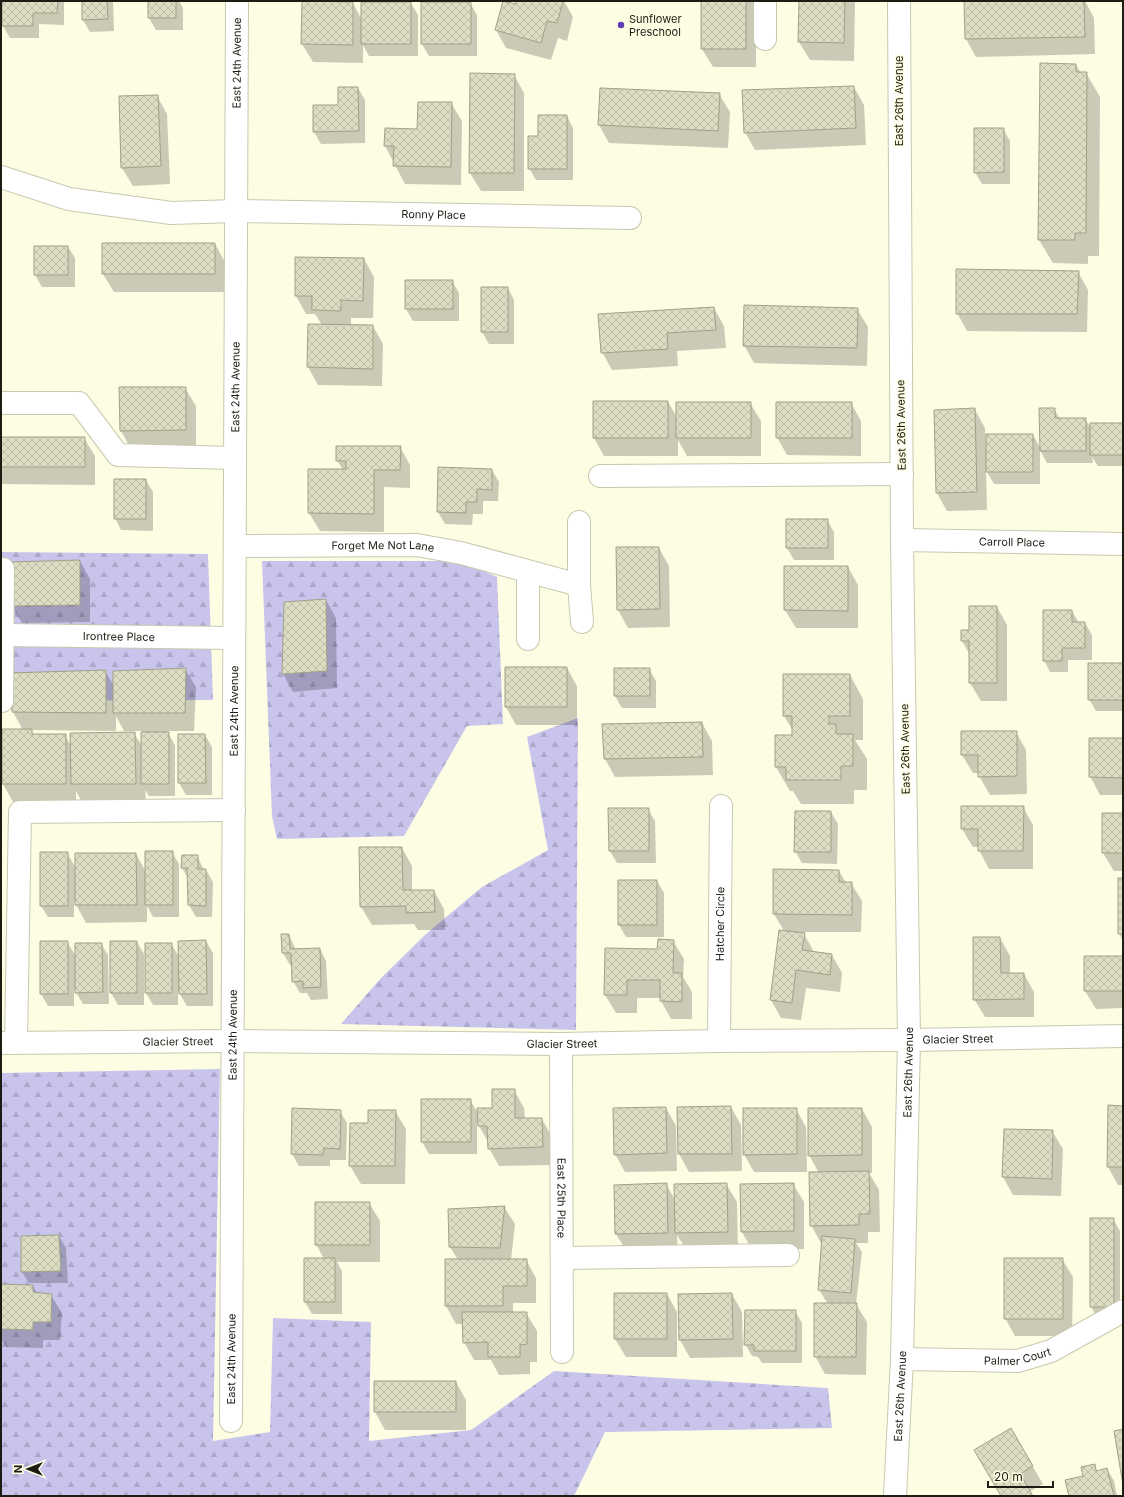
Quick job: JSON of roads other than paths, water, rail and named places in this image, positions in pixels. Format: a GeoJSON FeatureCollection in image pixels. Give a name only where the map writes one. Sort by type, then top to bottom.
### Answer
{"type":"FeatureCollection","features":[{"type":"Feature","properties":{"kind":"street","name":"East 24th Avenue"},"geometry":{"type":"LineString","coordinates":[[231,1421],[237,1]]}},
{"type":"Feature","properties":{"kind":"street"},"geometry":{"type":"LineString","coordinates":[[765,1],[765,39]]}},
{"type":"Feature","properties":{"kind":"street","name":"East 26th Avenue"},"geometry":{"type":"LineString","coordinates":[[895,1496],[902,1359],[909,1040],[902,540],[899,1]]}},
{"type":"Feature","properties":{"kind":"street","name":"Ronny Place"},"geometry":{"type":"LineString","coordinates":[[1,177],[70,199],[171,213],[236,211],[630,218]]}},
{"type":"Feature","properties":{"kind":"street"},"geometry":{"type":"LineString","coordinates":[[1,403],[79,403],[118,455],[235,458]]}},
{"type":"Feature","properties":{"kind":"street"},"geometry":{"type":"LineString","coordinates":[[600,476],[902,474]]}},
{"type":"Feature","properties":{"kind":"street"},"geometry":{"type":"LineString","coordinates":[[579,522],[582,622]]}},
{"type":"Feature","properties":{"kind":"street","name":"Carroll Place"},"geometry":{"type":"LineString","coordinates":[[902,540],[1123,544]]}},
{"type":"Feature","properties":{"kind":"street","name":"Forget Me Not Lane"},"geometry":{"type":"LineString","coordinates":[[235,546],[417,545],[462,553],[580,585]]}},
{"type":"Feature","properties":{"kind":"street"},"geometry":{"type":"LineString","coordinates":[[2,701],[3,569]]}},
{"type":"Feature","properties":{"kind":"street"},"geometry":{"type":"LineString","coordinates":[[528,572],[528,639]]}},
{"type":"Feature","properties":{"kind":"street","name":"Irontree Place"},"geometry":{"type":"LineString","coordinates":[[3,635],[234,638]]}},
{"type":"Feature","properties":{"kind":"street","name":"Hatcher Circle"},"geometry":{"type":"LineString","coordinates":[[719,1041],[721,806]]}},
{"type":"Feature","properties":{"kind":"street"},"geometry":{"type":"LineString","coordinates":[[9,1043],[20,812],[234,810]]}},
{"type":"Feature","properties":{"kind":"street","name":"Glacier Street"},"geometry":{"type":"LineString","coordinates":[[9,1043],[233,1041],[561,1044],[1123,1036]]}},
{"type":"Feature","properties":{"kind":"street","name":"East 25th Place"},"geometry":{"type":"LineString","coordinates":[[561,1044],[562,1352]]}},
{"type":"Feature","properties":{"kind":"street"},"geometry":{"type":"LineString","coordinates":[[562,1258],[788,1255]]}},
{"type":"Feature","properties":{"kind":"street","name":"Palmer Court"},"geometry":{"type":"LineString","coordinates":[[902,1359],[1018,1361],[1051,1350],[1123,1311]]}},
{"type":"Feature","properties":{"kind":"place","name":"Sunflower Preschool"},"geometry":{"type":"Point","coordinates":[621,25]}}]}
